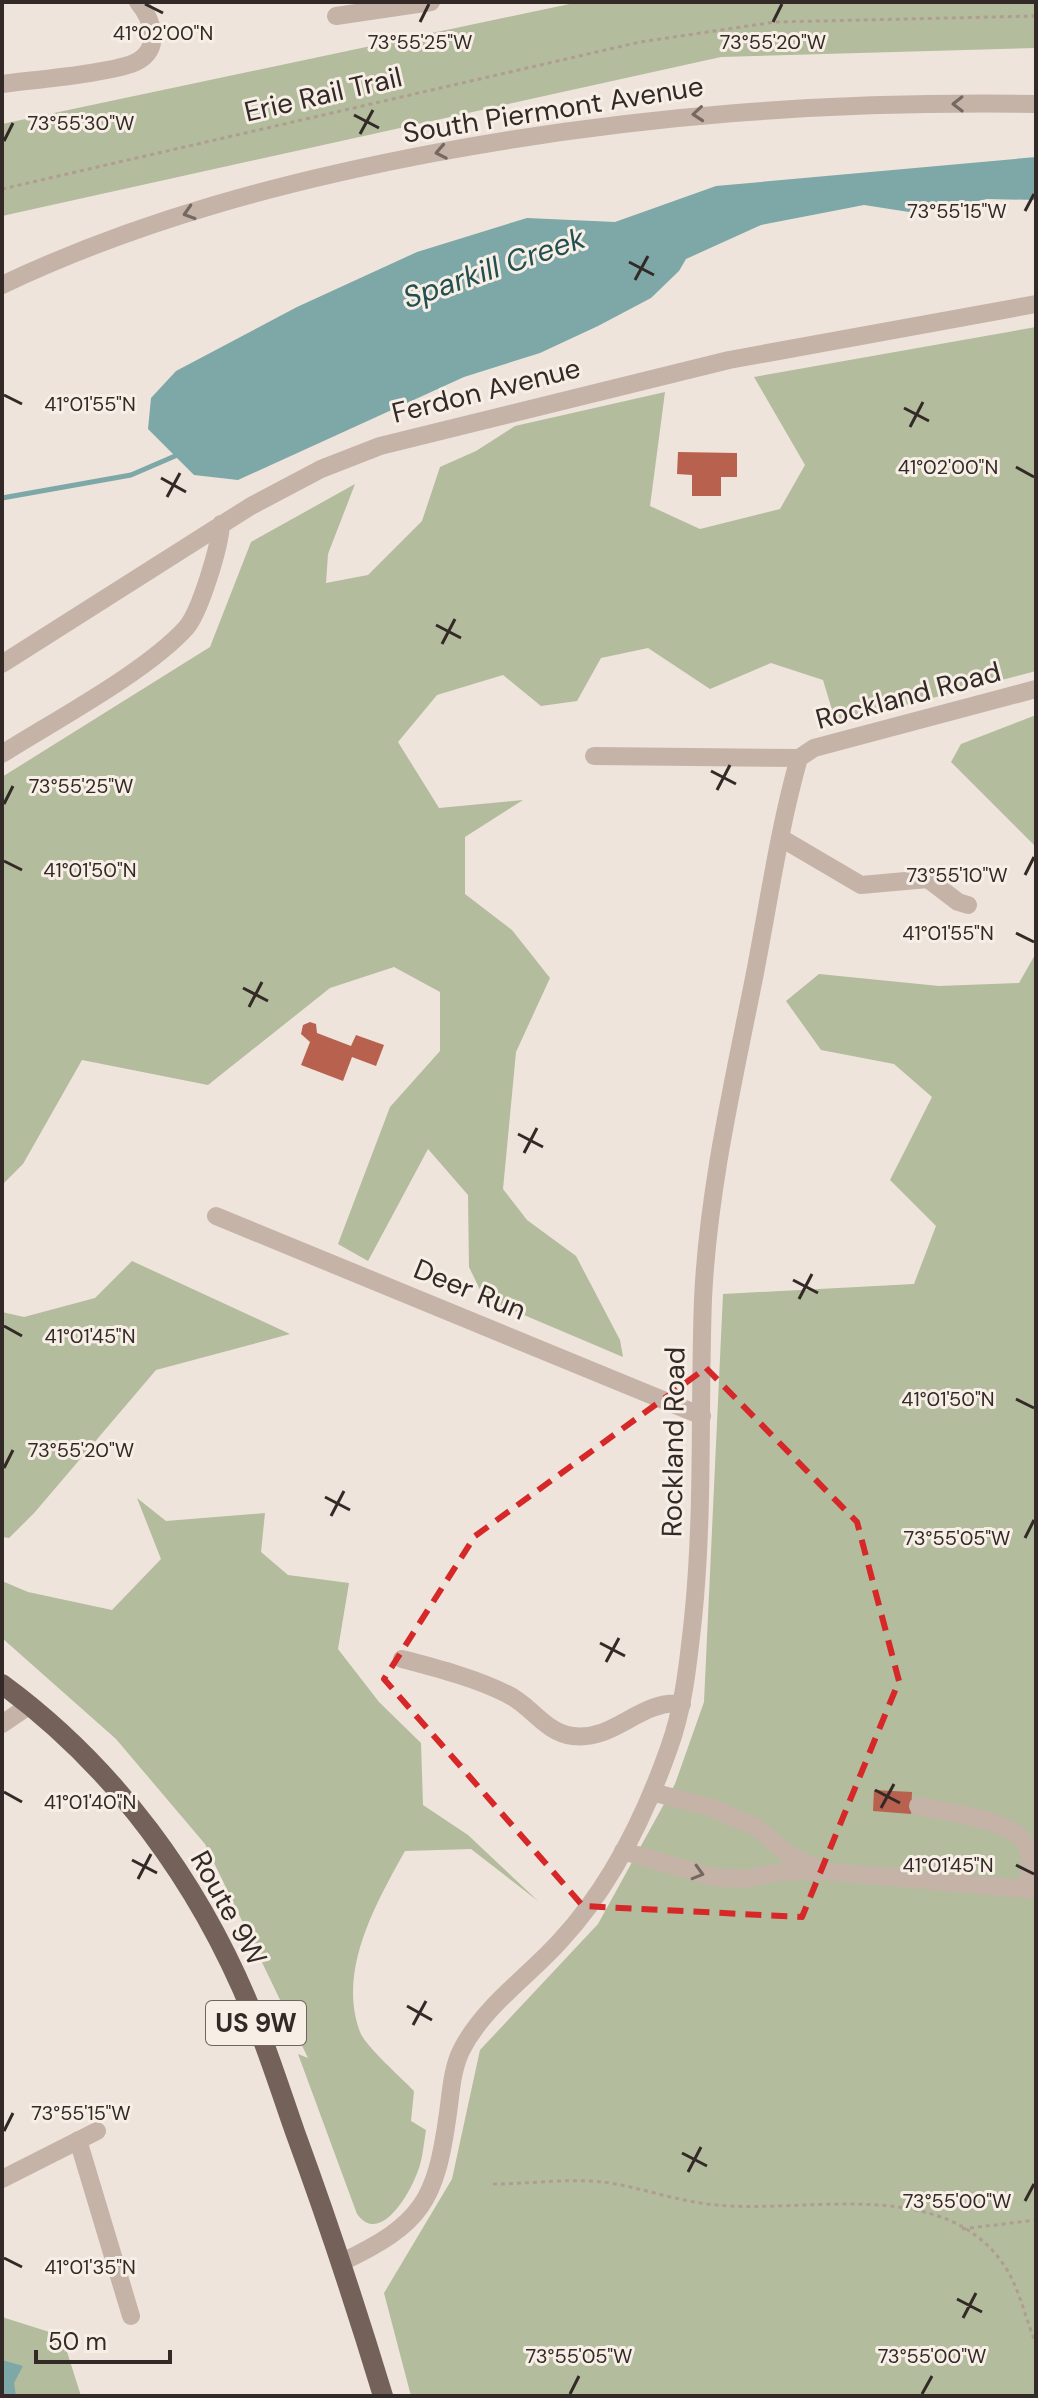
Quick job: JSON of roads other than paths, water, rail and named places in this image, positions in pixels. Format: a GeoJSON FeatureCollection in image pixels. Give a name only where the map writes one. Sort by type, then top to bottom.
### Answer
{"type":"FeatureCollection","features":[{"type":"Feature","properties":{"kind":"main road","name":"Route 9W"},"geometry":{"type":"LineString","coordinates":[[2,1684],[82,1751],[128,1802],[206,1917],[252,2012],[342,2262],[383,2396]]}},
{"type":"Feature","properties":{"kind":"street"},"geometry":{"type":"LineString","coordinates":[[2,84],[119,67],[140,60],[150,48],[153,32],[148,15],[138,2]]}},
{"type":"Feature","properties":{"kind":"street"},"geometry":{"type":"LineString","coordinates":[[336,16],[431,2]]}},
{"type":"Feature","properties":{"kind":"street","name":"South Piermont Avenue"},"geometry":{"type":"LineString","coordinates":[[2,285],[97,242],[270,189],[384,163],[552,131],[657,118],[785,108],[1036,104]]}},
{"type":"Feature","properties":{"kind":"street","name":"Ferdon Avenue"},"geometry":{"type":"LineString","coordinates":[[2,664],[221,524],[321,469],[408,437],[729,360],[1036,304]]}},
{"type":"Feature","properties":{"kind":"street"},"geometry":{"type":"LineString","coordinates":[[2,754],[145,663],[188,627],[220,546],[221,524]]}},
{"type":"Feature","properties":{"kind":"street","name":"Rockland Road"},"geometry":{"type":"LineString","coordinates":[[342,2262],[389,2239],[413,2220],[431,2190],[443,2151],[460,2052],[490,2010],[565,1937],[623,1851],[652,1792],[682,1704],[701,1537],[703,1299],[710,1214],[722,1133],[799,758],[814,748],[1036,689]]}},
{"type":"Feature","properties":{"kind":"street"},"geometry":{"type":"LineString","coordinates":[[594,756],[799,758]]}},
{"type":"Feature","properties":{"kind":"street"},"geometry":{"type":"LineString","coordinates":[[781,838],[861,885],[928,879],[958,902],[968,905]]}},
{"type":"Feature","properties":{"kind":"street","name":"Deer Run"},"geometry":{"type":"LineString","coordinates":[[216,1216],[702,1416]]}},
{"type":"Feature","properties":{"kind":"street"},"geometry":{"type":"LineString","coordinates":[[402,1659],[510,1695],[555,1730],[569,1736],[602,1734],[659,1703],[682,1704]]}},
{"type":"Feature","properties":{"kind":"street"},"geometry":{"type":"LineString","coordinates":[[2,1724],[30,1705]]}},
{"type":"Feature","properties":{"kind":"street"},"geometry":{"type":"LineString","coordinates":[[652,1792],[712,1808],[756,1827],[789,1855],[822,1871]]}},
{"type":"Feature","properties":{"kind":"street"},"geometry":{"type":"LineString","coordinates":[[623,1851],[712,1877],[744,1879],[780,1872],[822,1871],[1032,1890],[1030,1853],[1022,1835],[1008,1827],[918,1806]]}},
{"type":"Feature","properties":{"kind":"street"},"geometry":{"type":"LineString","coordinates":[[2,2179],[97,2131]]}},
{"type":"Feature","properties":{"kind":"street"},"geometry":{"type":"LineString","coordinates":[[78,2140],[131,2316]]}},
{"type":"Feature","properties":{"kind":"water"},"geometry":{"type":"Polygon","coordinates":[[[1036,157],[1036,200],[987,199],[922,214],[864,205],[761,225],[686,259],[679,271],[651,298],[598,326],[540,353],[464,377],[238,480],[194,475],[148,429],[151,398],[176,371],[297,307],[417,252],[527,218],[615,222],[716,186],[1036,157]]]}},
{"type":"Feature","properties":{"kind":"water"},"geometry":{"type":"Polygon","coordinates":[[[2,2360],[23,2366],[14,2383],[16,2396],[2,2396],[2,2360]]]}},
{"type":"Feature","properties":{"kind":"waterway","name":"Sparkill Creek"},"geometry":{"type":"LineString","coordinates":[[2,498],[131,475],[182,453]]}}]}
